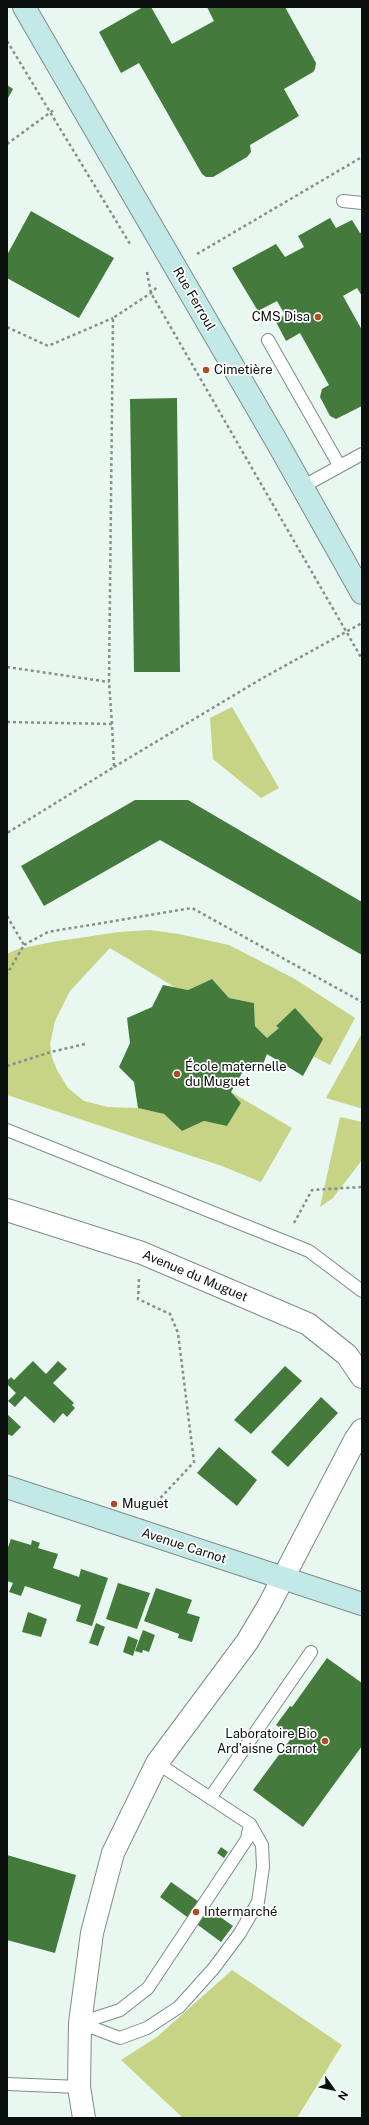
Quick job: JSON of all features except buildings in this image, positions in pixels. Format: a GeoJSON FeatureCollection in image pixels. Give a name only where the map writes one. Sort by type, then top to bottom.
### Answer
{"type":"FeatureCollection","features":[{"type":"Feature","properties":{"kind":"street","name":"Rue Ferroul"},"geometry":{"type":"LineString","coordinates":[[24,7],[362,593]]}},
{"type":"Feature","properties":{"kind":"street","name":"Avenue du Muguet"},"geometry":{"type":"LineString","coordinates":[[7,1210],[142,1253],[308,1324],[347,1355],[362,1377]]}},
{"type":"Feature","properties":{"kind":"street"},"geometry":{"type":"LineString","coordinates":[[84,2118],[79,2087],[80,2024],[92,1933],[113,1853],[157,1763],[247,1642],[283,1578],[355,1440],[362,1430]]}},
{"type":"Feature","properties":{"kind":"street","name":"Avenue Carnot"},"geometry":{"type":"LineString","coordinates":[[7,1487],[362,1604]]}},
{"type":"Feature","properties":{"kind":"lane"},"geometry":{"type":"LineString","coordinates":[[343,201],[362,203]]}},
{"type":"Feature","properties":{"kind":"lane"},"geometry":{"type":"LineString","coordinates":[[268,340],[340,466]]}},
{"type":"Feature","properties":{"kind":"lane"},"geometry":{"type":"LineString","coordinates":[[302,487],[362,454]]}},
{"type":"Feature","properties":{"kind":"lane"},"geometry":{"type":"LineString","coordinates":[[7,1130],[309,1251],[362,1291]]}},
{"type":"Feature","properties":{"kind":"lane"},"geometry":{"type":"LineString","coordinates":[[210,1798],[311,1652]]}},
{"type":"Feature","properties":{"kind":"lane"},"geometry":{"type":"LineString","coordinates":[[80,2024],[120,2038],[147,2028],[179,2007],[214,1968],[240,1934],[258,1902],[264,1867],[262,1845],[250,1824],[157,1763]]}},
{"type":"Feature","properties":{"kind":"lane"},"geometry":{"type":"LineString","coordinates":[[80,2024],[120,2010],[148,1988],[247,1839],[250,1824]]}},
{"type":"Feature","properties":{"kind":"lane"},"geometry":{"type":"LineString","coordinates":[[7,2084],[79,2087]]}},
{"type":"Feature","properties":{"kind":"path"},"geometry":{"type":"LineString","coordinates":[[7,41],[131,246]]}},
{"type":"Feature","properties":{"kind":"path"},"geometry":{"type":"LineString","coordinates":[[7,144],[75,95]]}},
{"type":"Feature","properties":{"kind":"path"},"geometry":{"type":"LineString","coordinates":[[7,327],[48,346],[114,318],[151,293],[175,267],[362,157]]}},
{"type":"Feature","properties":{"kind":"path"},"geometry":{"type":"LineString","coordinates":[[143,266],[147,272],[151,293],[362,659]]}},
{"type":"Feature","properties":{"kind":"path"},"geometry":{"type":"LineString","coordinates":[[114,318],[109,682],[114,768]]}},
{"type":"Feature","properties":{"kind":"path"},"geometry":{"type":"LineString","coordinates":[[7,834],[262,679],[362,623]]}},
{"type":"Feature","properties":{"kind":"path"},"geometry":{"type":"LineString","coordinates":[[7,667],[109,682]]}},
{"type":"Feature","properties":{"kind":"path"},"geometry":{"type":"LineString","coordinates":[[7,722],[112,724]]}},
{"type":"Feature","properties":{"kind":"path"},"geometry":{"type":"LineString","coordinates":[[7,974],[24,946],[48,932],[192,908],[362,1002]]}},
{"type":"Feature","properties":{"kind":"path"},"geometry":{"type":"LineString","coordinates":[[7,916],[24,946]]}},
{"type":"Feature","properties":{"kind":"path"},"geometry":{"type":"LineString","coordinates":[[7,1066],[51,1052],[85,1044]]}},
{"type":"Feature","properties":{"kind":"path"},"geometry":{"type":"LineString","coordinates":[[284,1241],[312,1190],[362,1187]]}},
{"type":"Feature","properties":{"kind":"path"},"geometry":{"type":"LineString","coordinates":[[132,1528],[194,1462],[178,1333],[170,1314],[138,1299],[142,1253]]}},
{"type":"Feature","properties":{"kind":"green space"},"geometry":{"type":"Polygon","coordinates":[[[232,707],[279,788],[261,798],[213,759],[210,718],[232,707]]]}},
{"type":"Feature","properties":{"kind":"green space"},"geometry":{"type":"Polygon","coordinates":[[[150,930],[179,934],[229,945],[295,979],[355,1018],[330,1065],[313,1056],[295,1009],[277,1025],[279,1028],[267,1038],[255,1026],[254,1003],[229,998],[212,979],[188,990],[176,988],[110,948],[70,991],[55,1021],[50,1044],[52,1057],[57,1070],[68,1088],[84,1101],[108,1107],[138,1108],[164,1114],[182,1131],[204,1121],[227,1126],[241,1103],[231,1092],[292,1128],[261,1182],[222,1166],[7,1095],[7,954],[18,949],[52,942],[119,932],[150,930]]]}},
{"type":"Feature","properties":{"kind":"green space"},"geometry":{"type":"Polygon","coordinates":[[[362,1033],[362,1108],[360,1108],[326,1098],[362,1033]]]}},
{"type":"Feature","properties":{"kind":"green space"},"geometry":{"type":"Polygon","coordinates":[[[340,1117],[362,1122],[362,1160],[333,1198],[320,1207],[340,1117]]]}},
{"type":"Feature","properties":{"kind":"green space"},"geometry":{"type":"Polygon","coordinates":[[[232,1970],[342,2045],[297,2118],[183,2118],[121,2060],[157,2037],[232,1970]]]}},
{"type":"Feature","properties":{"kind":"place","name":"CMS Disa"},"geometry":{"type":"Point","coordinates":[318,317]}},
{"type":"Feature","properties":{"kind":"place","name":"Cimetière"},"geometry":{"type":"Point","coordinates":[206,370]}},
{"type":"Feature","properties":{"kind":"place","name":"École maternelle du Muguet"},"geometry":{"type":"Point","coordinates":[177,1074]}},
{"type":"Feature","properties":{"kind":"place","name":"Muguet"},"geometry":{"type":"Point","coordinates":[114,1504]}},
{"type":"Feature","properties":{"kind":"place","name":"Laboratoire Bio Ard'aisne Carnot"},"geometry":{"type":"Point","coordinates":[325,1741]}},
{"type":"Feature","properties":{"kind":"place","name":"Intermarché"},"geometry":{"type":"Point","coordinates":[196,1912]}}]}
